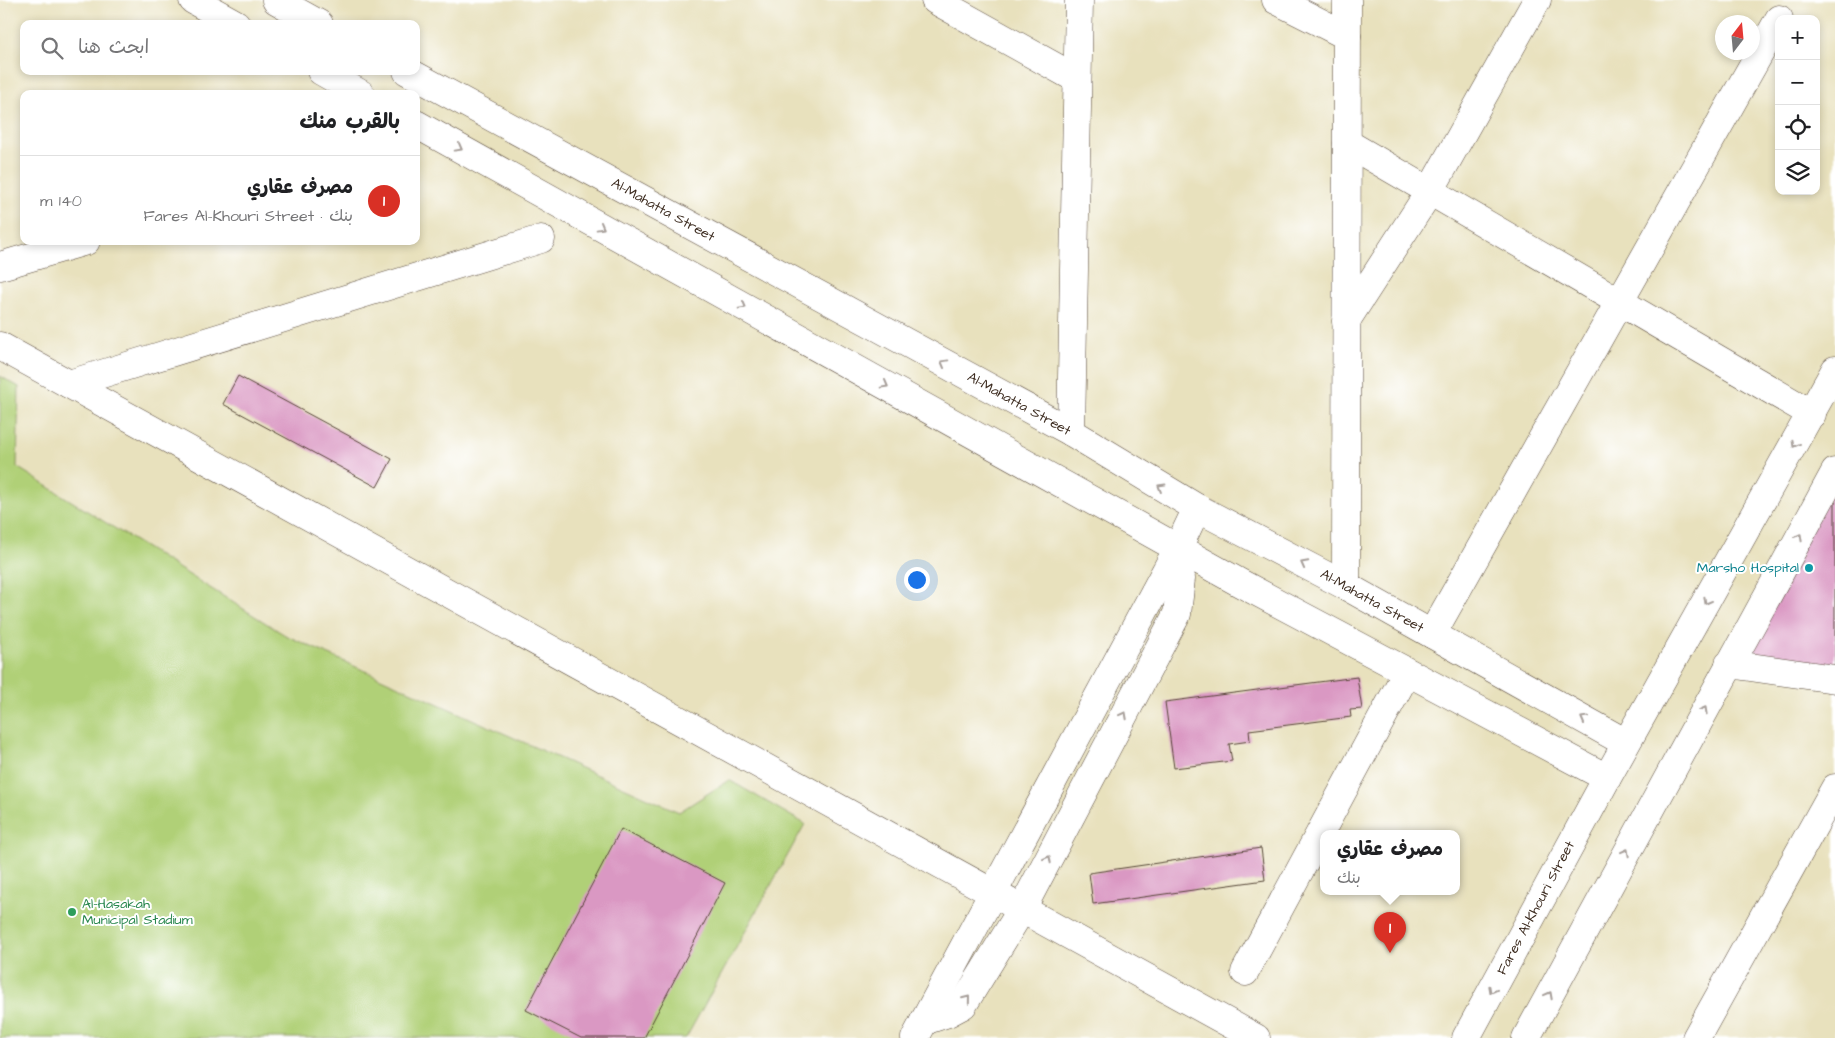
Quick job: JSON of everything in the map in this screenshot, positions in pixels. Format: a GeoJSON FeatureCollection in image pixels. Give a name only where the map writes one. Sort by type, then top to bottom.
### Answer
{"type":"FeatureCollection","features":[{"type":"Feature","properties":{"kind":"street"},"geometry":{"type":"LineString","coordinates":[[193,0],[229,20]]}},
{"type":"Feature","properties":{"kind":"street"},"geometry":{"type":"LineString","coordinates":[[276,0],[312,20]]}},
{"type":"Feature","properties":{"kind":"street"},"geometry":{"type":"LineString","coordinates":[[935,0],[1077,79]]}},
{"type":"Feature","properties":{"kind":"street"},"geometry":{"type":"LineString","coordinates":[[1071,432],[1079,0]]}},
{"type":"Feature","properties":{"kind":"street"},"geometry":{"type":"LineString","coordinates":[[1276,0],[1347,36]]}},
{"type":"Feature","properties":{"kind":"street"},"geometry":{"type":"LineString","coordinates":[[1346,586],[1347,0]]}},
{"type":"Feature","properties":{"kind":"street"},"geometry":{"type":"LineString","coordinates":[[1346,321],[1430,191],[1537,0]]}},
{"type":"Feature","properties":{"kind":"street"},"geometry":{"type":"LineString","coordinates":[[1781,15],[1790,0]]}},
{"type":"Feature","properties":{"kind":"street"},"geometry":{"type":"LineString","coordinates":[[1432,634],[1775,26]]}},
{"type":"Feature","properties":{"kind":"street"},"geometry":{"type":"LineString","coordinates":[[328,75],[355,90]]}},
{"type":"Feature","properties":{"kind":"street","name":"Al-Mahatta Street"},"geometry":{"type":"LineString","coordinates":[[414,75],[1071,432],[1197,508],[1346,586],[1626,743]]}},
{"type":"Feature","properties":{"kind":"street"},"geometry":{"type":"LineString","coordinates":[[420,126],[1178,548],[1607,778]]}},
{"type":"Feature","properties":{"kind":"street"},"geometry":{"type":"LineString","coordinates":[[1347,143],[1812,414]]}},
{"type":"Feature","properties":{"kind":"street"},"geometry":{"type":"LineString","coordinates":[[69,384],[541,239]]}},
{"type":"Feature","properties":{"kind":"street"},"geometry":{"type":"LineString","coordinates":[[0,266],[72,245]]}},
{"type":"Feature","properties":{"kind":"street"},"geometry":{"type":"LineString","coordinates":[[0,346],[1256,1038]]}},
{"type":"Feature","properties":{"kind":"street","name":"Fares Al-Khouri Street"},"geometry":{"type":"LineString","coordinates":[[1466,1038],[1626,743],[1835,370]]}},
{"type":"Feature","properties":{"kind":"street"},"geometry":{"type":"LineString","coordinates":[[1526,1038],[1835,472]]}},
{"type":"Feature","properties":{"kind":"street"},"geometry":{"type":"LineString","coordinates":[[920,1030],[1178,548],[1197,508]]}},
{"type":"Feature","properties":{"kind":"street"},"geometry":{"type":"LineString","coordinates":[[920,1030],[964,1005],[1022,909],[1177,614],[1181,579],[1178,548]]}},
{"type":"Feature","properties":{"kind":"street"},"geometry":{"type":"LineString","coordinates":[[1729,664],[1835,679]]}},
{"type":"Feature","properties":{"kind":"street"},"geometry":{"type":"LineString","coordinates":[[1322,830],[1407,672]]}},
{"type":"Feature","properties":{"kind":"street"},"geometry":{"type":"LineString","coordinates":[[1696,1038],[1835,788]]}},
{"type":"Feature","properties":{"kind":"street"},"geometry":{"type":"LineString","coordinates":[[1245,972],[1320,833]]}},
{"type":"Feature","properties":{"kind":"green space"},"geometry":{"type":"Polygon","coordinates":[[[0,376],[19,387],[17,467],[285,635],[679,812],[729,780],[805,824],[686,1038],[0,1038],[0,376]]]}},
{"type":"Feature","properties":{"kind":"building"},"geometry":{"type":"Polygon","coordinates":[[[238,376],[392,459],[377,487],[223,404],[238,376]]]}},
{"type":"Feature","properties":{"kind":"building","name":"Marsho Hospital"},"geometry":{"type":"Polygon","coordinates":[[[1835,472],[1835,679],[1729,664],[1835,472]]]}},
{"type":"Feature","properties":{"kind":"building"},"geometry":{"type":"Polygon","coordinates":[[[1357,677],[1362,709],[1350,710],[1351,717],[1249,730],[1250,741],[1229,744],[1232,761],[1174,768],[1165,702],[1357,677]]]}},
{"type":"Feature","properties":{"kind":"building"},"geometry":{"type":"Polygon","coordinates":[[[621,829],[725,883],[644,1038],[581,1038],[526,1010],[621,829]]]}},
{"type":"Feature","properties":{"kind":"building"},"geometry":{"type":"Polygon","coordinates":[[[1261,848],[1265,880],[1093,904],[1089,873],[1261,848]]]}},
{"type":"Feature","properties":{"kind":"place","name":"Marsho Hospital"},"geometry":{"type":"Point","coordinates":[1809,568]}},
{"type":"Feature","properties":{"kind":"place","name":"Al-Hasakah Municipal Stadium"},"geometry":{"type":"Point","coordinates":[72,912]}},
{"type":"Feature","properties":{"kind":"place","name":"مصرف عقاري"},"geometry":{"type":"Point","coordinates":[1390,953]}}]}
